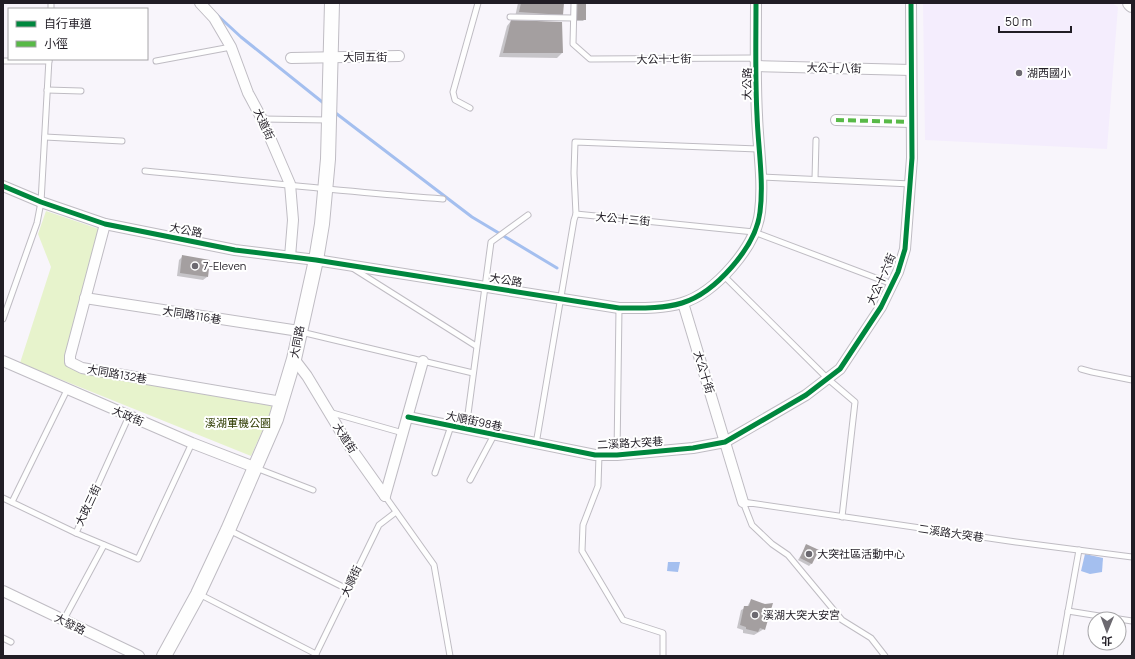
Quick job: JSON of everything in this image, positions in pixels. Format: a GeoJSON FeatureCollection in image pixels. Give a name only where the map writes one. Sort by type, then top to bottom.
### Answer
{"type":"FeatureCollection","features":[{"type":"Feature","properties":{"kind":"street","name":"大道街"},"geometry":{"type":"LineString","coordinates":[[200,3],[214,18],[231,47],[248,93],[262,119],[290,184],[292,220],[290,257]]}},
{"type":"Feature","properties":{"kind":"street","name":"大同路"},"geometry":{"type":"LineString","coordinates":[[164,656],[198,594],[228,530],[282,402],[294,359],[316,260],[322,224],[330,112],[332,3]]}},
{"type":"Feature","properties":{"kind":"street","name":"大公路"},"geometry":{"type":"LineString","coordinates":[[3,186],[42,202],[105,224],[235,250],[316,260],[619,308],[650,308],[683,303],[711,287],[724,276],[744,251],[754,232],[760,213],[760,176],[756,100],[756,3]]}},
{"type":"Feature","properties":{"kind":"street","name":"大公十六街"},"geometry":{"type":"LineString","coordinates":[[725,442],[806,395],[828,380],[840,368],[881,307],[892,284],[905,249],[910,184],[911,3]]}},
{"type":"Feature","properties":{"kind":"street","name":"大同五街"},"geometry":{"type":"LineString","coordinates":[[291,58],[400,56]]}},
{"type":"Feature","properties":{"kind":"street","name":"大公十八街"},"geometry":{"type":"LineString","coordinates":[[757,66],[911,70]]}},
{"type":"Feature","properties":{"kind":"street"},"geometry":{"type":"LineString","coordinates":[[836,120],[911,122]]}},
{"type":"Feature","properties":{"kind":"street","name":"大同路132巷"},"geometry":{"type":"LineString","coordinates":[[105,224],[70,356],[70,362],[82,368],[282,402]]}},
{"type":"Feature","properties":{"kind":"street","name":"大同路116巷"},"geometry":{"type":"LineString","coordinates":[[85,298],[299,331]]}},
{"type":"Feature","properties":{"kind":"street","name":"大公十街"},"geometry":{"type":"LineString","coordinates":[[683,303],[743,502]]}},
{"type":"Feature","properties":{"kind":"street","name":"大道街"},"geometry":{"type":"LineString","coordinates":[[294,359],[307,376],[348,444],[385,496]]}},
{"type":"Feature","properties":{"kind":"street","name":"大政街"},"geometry":{"type":"LineString","coordinates":[[3,361],[192,443],[254,467]]}},
{"type":"Feature","properties":{"kind":"street"},"geometry":{"type":"LineString","coordinates":[[385,496],[423,361]]}},
{"type":"Feature","properties":{"kind":"street","name":"大順街98巷"},"geometry":{"type":"LineString","coordinates":[[408,417],[536,444]]}},
{"type":"Feature","properties":{"kind":"street","name":"二溪路大突巷"},"geometry":{"type":"LineString","coordinates":[[536,444],[599,455],[617,455],[693,448],[725,442]]}},
{"type":"Feature","properties":{"kind":"street","name":"大發路"},"geometry":{"type":"LineString","coordinates":[[3,591],[139,656]]}},
{"type":"Feature","properties":{"kind":"lane"},"geometry":{"type":"LineString","coordinates":[[470,108],[455,100],[453,92],[478,3]]}},
{"type":"Feature","properties":{"kind":"lane"},"geometry":{"type":"LineString","coordinates":[[510,17],[573,18],[574,3]]}},
{"type":"Feature","properties":{"kind":"lane","name":"大公十七街"},"geometry":{"type":"LineString","coordinates":[[573,18],[573,44],[590,59],[751,58],[757,66]]}},
{"type":"Feature","properties":{"kind":"lane"},"geometry":{"type":"LineString","coordinates":[[156,60],[231,47]]}},
{"type":"Feature","properties":{"kind":"lane"},"geometry":{"type":"LineString","coordinates":[[3,61],[49,60],[42,202],[37,223],[3,319]]}},
{"type":"Feature","properties":{"kind":"lane"},"geometry":{"type":"LineString","coordinates":[[47,90],[81,91]]}},
{"type":"Feature","properties":{"kind":"lane"},"geometry":{"type":"LineString","coordinates":[[262,119],[330,112]]}},
{"type":"Feature","properties":{"kind":"lane"},"geometry":{"type":"LineString","coordinates":[[45,137],[122,141]]}},
{"type":"Feature","properties":{"kind":"lane"},"geometry":{"type":"LineString","coordinates":[[815,179],[816,140]]}},
{"type":"Feature","properties":{"kind":"lane"},"geometry":{"type":"LineString","coordinates":[[536,444],[576,214],[574,173],[575,142],[758,149]]}},
{"type":"Feature","properties":{"kind":"lane"},"geometry":{"type":"LineString","coordinates":[[145,171],[290,184],[324,190],[443,199]]}},
{"type":"Feature","properties":{"kind":"lane"},"geometry":{"type":"LineString","coordinates":[[760,176],[910,184]]}},
{"type":"Feature","properties":{"kind":"lane","name":"大公十三街"},"geometry":{"type":"LineString","coordinates":[[576,214],[754,232],[892,284]]}},
{"type":"Feature","properties":{"kind":"lane"},"geometry":{"type":"LineString","coordinates":[[466,429],[491,242],[528,215]]}},
{"type":"Feature","properties":{"kind":"lane"},"geometry":{"type":"LineString","coordinates":[[348,266],[476,346]]}},
{"type":"Feature","properties":{"kind":"lane"},"geometry":{"type":"LineString","coordinates":[[724,276],[828,380],[855,402],[842,517]]}},
{"type":"Feature","properties":{"kind":"lane"},"geometry":{"type":"LineString","coordinates":[[617,455],[619,308]]}},
{"type":"Feature","properties":{"kind":"lane"},"geometry":{"type":"LineString","coordinates":[[299,331],[473,373]]}},
{"type":"Feature","properties":{"kind":"lane"},"geometry":{"type":"LineString","coordinates":[[1081,369],[1132,380]]}},
{"type":"Feature","properties":{"kind":"lane"},"geometry":{"type":"LineString","coordinates":[[12,502],[67,390]]}},
{"type":"Feature","properties":{"kind":"lane"},"geometry":{"type":"LineString","coordinates":[[328,412],[403,433]]}},
{"type":"Feature","properties":{"kind":"lane","name":"大政三街"},"geometry":{"type":"LineString","coordinates":[[129,416],[76,532],[138,559],[192,443]]}},
{"type":"Feature","properties":{"kind":"lane"},"geometry":{"type":"LineString","coordinates":[[435,473],[451,426]]}},
{"type":"Feature","properties":{"kind":"lane"},"geometry":{"type":"LineString","coordinates":[[470,480],[494,435]]}},
{"type":"Feature","properties":{"kind":"lane","name":"二溪路大突巷"},"geometry":{"type":"LineString","coordinates":[[599,455],[598,486],[583,525],[582,551],[623,620],[663,633],[663,656]]}},
{"type":"Feature","properties":{"kind":"lane"},"geometry":{"type":"LineString","coordinates":[[254,467],[313,490]]}},
{"type":"Feature","properties":{"kind":"lane"},"geometry":{"type":"LineString","coordinates":[[385,496],[434,565],[450,656]]}},
{"type":"Feature","properties":{"kind":"lane"},"geometry":{"type":"LineString","coordinates":[[3,498],[76,532]]}},
{"type":"Feature","properties":{"kind":"lane"},"geometry":{"type":"LineString","coordinates":[[743,502],[752,525],[772,544],[788,555],[842,620],[871,638],[885,656]]}},
{"type":"Feature","properties":{"kind":"lane","name":"二溪路大突巷"},"geometry":{"type":"LineString","coordinates":[[743,502],[1132,557]]}},
{"type":"Feature","properties":{"kind":"lane","name":"大順街"},"geometry":{"type":"LineString","coordinates":[[316,655],[379,525],[396,512]]}},
{"type":"Feature","properties":{"kind":"lane"},"geometry":{"type":"LineString","coordinates":[[228,530],[347,589]]}},
{"type":"Feature","properties":{"kind":"lane"},"geometry":{"type":"LineString","coordinates":[[64,621],[104,544]]}},
{"type":"Feature","properties":{"kind":"lane"},"geometry":{"type":"LineString","coordinates":[[1060,656],[1079,550]]}},
{"type":"Feature","properties":{"kind":"lane"},"geometry":{"type":"LineString","coordinates":[[198,594],[316,655]]}},
{"type":"Feature","properties":{"kind":"lane"},"geometry":{"type":"LineString","coordinates":[[1068,611],[1087,614]]}},
{"type":"Feature","properties":{"kind":"lane"},"geometry":{"type":"LineString","coordinates":[[3,638],[11,642]]}},
{"type":"Feature","properties":{"kind":"shaded area","name":"湖西國小"},"geometry":{"type":"Polygon","coordinates":[[[923,3],[1112,3],[1118,7],[1107,149],[925,140],[923,3]]]}},
{"type":"Feature","properties":{"kind":"green space","name":"溪湖軍機公園"},"geometry":{"type":"Polygon","coordinates":[[[46,211],[99,229],[69,365],[273,403],[269,416],[251,456],[20,363],[51,267],[38,234],[46,211]]]}},
{"type":"Feature","properties":{"kind":"water"},"geometry":{"type":"Polygon","coordinates":[[[1085,554],[1103,558],[1102,572],[1090,574],[1081,571],[1085,554]]]}},
{"type":"Feature","properties":{"kind":"water"},"geometry":{"type":"Polygon","coordinates":[[[668,562],[680,562],[678,572],[667,571],[668,562]]]}},
{"type":"Feature","properties":{"kind":"building"},"geometry":{"type":"Polygon","coordinates":[[[521,3],[564,3],[563,15],[519,12],[521,3]]]}},
{"type":"Feature","properties":{"kind":"building"},"geometry":{"type":"Polygon","coordinates":[[[577,3],[586,3],[586,20],[577,20],[577,3]]]}},
{"type":"Feature","properties":{"kind":"building"},"geometry":{"type":"Polygon","coordinates":[[[511,20],[562,22],[563,53],[503,53],[511,20]]]}},
{"type":"Feature","properties":{"kind":"building","name":"7-Eleven"},"geometry":{"type":"Polygon","coordinates":[[[182,255],[210,260],[208,277],[180,273],[182,255]]]}},
{"type":"Feature","properties":{"kind":"building","name":"大突社區活動中心"},"geometry":{"type":"Polygon","coordinates":[[[806,544],[819,550],[812,564],[800,558],[806,544]]]}},
{"type":"Feature","properties":{"kind":"building","name":"溪湖大突大安宮"},"geometry":{"type":"Polygon","coordinates":[[[751,599],[765,604],[773,603],[765,630],[760,628],[758,632],[746,629],[746,627],[740,625],[744,606],[749,606],[751,599]]]}},
{"type":"Feature","properties":{"kind":"waterway"},"geometry":{"type":"LineString","coordinates":[[216,14],[241,37],[326,105]]}},
{"type":"Feature","properties":{"kind":"waterway"},"geometry":{"type":"LineString","coordinates":[[333,111],[472,217],[557,268]]}},
{"type":"Feature","properties":{"kind":"marked path"},"geometry":{"type":"LineString","coordinates":[[836,120],[911,122]]}},
{"type":"Feature","properties":{"kind":"cycle path"},"geometry":{"type":"LineString","coordinates":[[3,186],[41,202],[105,224],[235,250],[316,260],[619,308],[651,308],[674,305],[695,298],[720,279],[742,254],[751,240],[757,226],[760,212],[761,188],[756,101],[756,3]]}},
{"type":"Feature","properties":{"kind":"cycle path"},"geometry":{"type":"LineString","coordinates":[[408,417],[595,455],[617,455],[693,448],[725,442],[806,395],[840,369],[881,307],[898,272],[905,249],[912,158],[911,3]]}},
{"type":"Feature","properties":{"kind":"place","name":"湖西國小"},"geometry":{"type":"Point","coordinates":[1019,73]}},
{"type":"Feature","properties":{"kind":"place","name":"7-Eleven"},"geometry":{"type":"Point","coordinates":[195,266]}},
{"type":"Feature","properties":{"kind":"place","name":"大突社區活動中心"},"geometry":{"type":"Point","coordinates":[809,554]}},
{"type":"Feature","properties":{"kind":"place","name":"溪湖大突大安宮"},"geometry":{"type":"Point","coordinates":[755,615]}}]}
